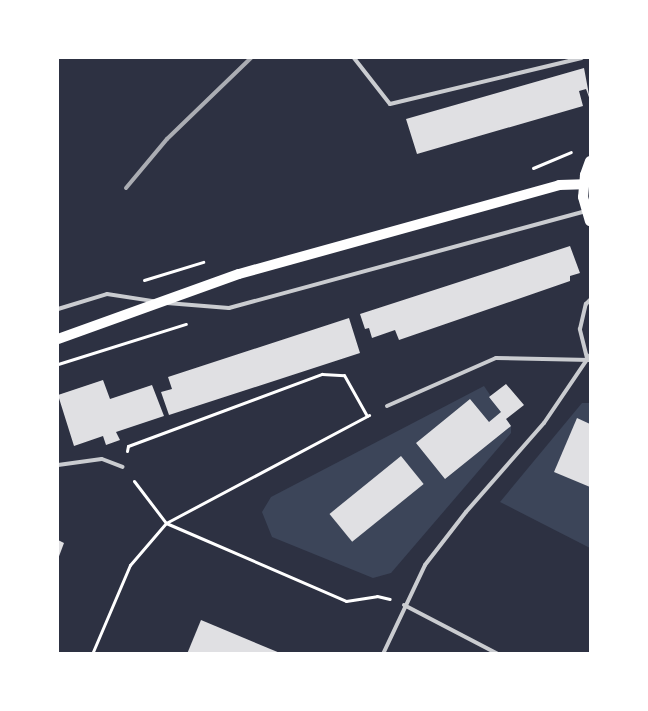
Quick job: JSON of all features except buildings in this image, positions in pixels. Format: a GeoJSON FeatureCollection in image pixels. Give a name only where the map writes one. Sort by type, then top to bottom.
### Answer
{"type":"FeatureCollection","features":[{"type":"Feature","properties":{"kind":"main road"},"geometry":{"type":"LineString","coordinates":[[590,161],[583,184],[586,211],[590,221]]}},
{"type":"Feature","properties":{"kind":"main road"},"geometry":{"type":"LineString","coordinates":[[58,339],[164,303],[239,274],[559,185],[583,184]]}},
{"type":"Feature","properties":{"kind":"lane"},"geometry":{"type":"LineString","coordinates":[[354,58],[390,104],[582,58]]}},
{"type":"Feature","properties":{"kind":"lane"},"geometry":{"type":"LineString","coordinates":[[58,309],[107,294],[164,303],[229,308],[586,211]]}},
{"type":"Feature","properties":{"kind":"lane"},"geometry":{"type":"LineString","coordinates":[[589,358],[580,329],[586,304],[590,300]]}},
{"type":"Feature","properties":{"kind":"lane"},"geometry":{"type":"LineString","coordinates":[[388,406],[496,358],[589,358]]}},
{"type":"Feature","properties":{"kind":"lane"},"geometry":{"type":"LineString","coordinates":[[383,654],[404,605],[425,565],[466,512],[544,423],[589,358]]}},
{"type":"Feature","properties":{"kind":"lane"},"geometry":{"type":"LineString","coordinates":[[58,465],[102,458],[123,467]]}},
{"type":"Feature","properties":{"kind":"lane"},"geometry":{"type":"LineString","coordinates":[[404,605],[498,654]]}},
{"type":"Feature","properties":{"kind":"path"},"geometry":{"type":"LineString","coordinates":[[58,364],[192,321]]}},
{"type":"Feature","properties":{"kind":"path"},"geometry":{"type":"LineString","coordinates":[[367,416],[344,375],[322,374],[128,446],[123,467],[166,523],[346,601],[377,596],[404,605]]}},
{"type":"Feature","properties":{"kind":"path"},"geometry":{"type":"LineString","coordinates":[[92,654],[130,565],[166,523],[388,406]]}},
{"type":"Feature","properties":{"kind":"shaded area"},"geometry":{"type":"Polygon","coordinates":[[[484,386],[511,426],[511,433],[391,573],[373,578],[272,537],[262,512],[271,497],[484,386]]]}},
{"type":"Feature","properties":{"kind":"shaded area"},"geometry":{"type":"Polygon","coordinates":[[[582,403],[590,403],[590,548],[500,502],[582,403]]]}},
{"type":"Feature","properties":{"kind":"railway"},"geometry":{"type":"LineString","coordinates":[[126,188],[167,139],[251,58]]}}]}
